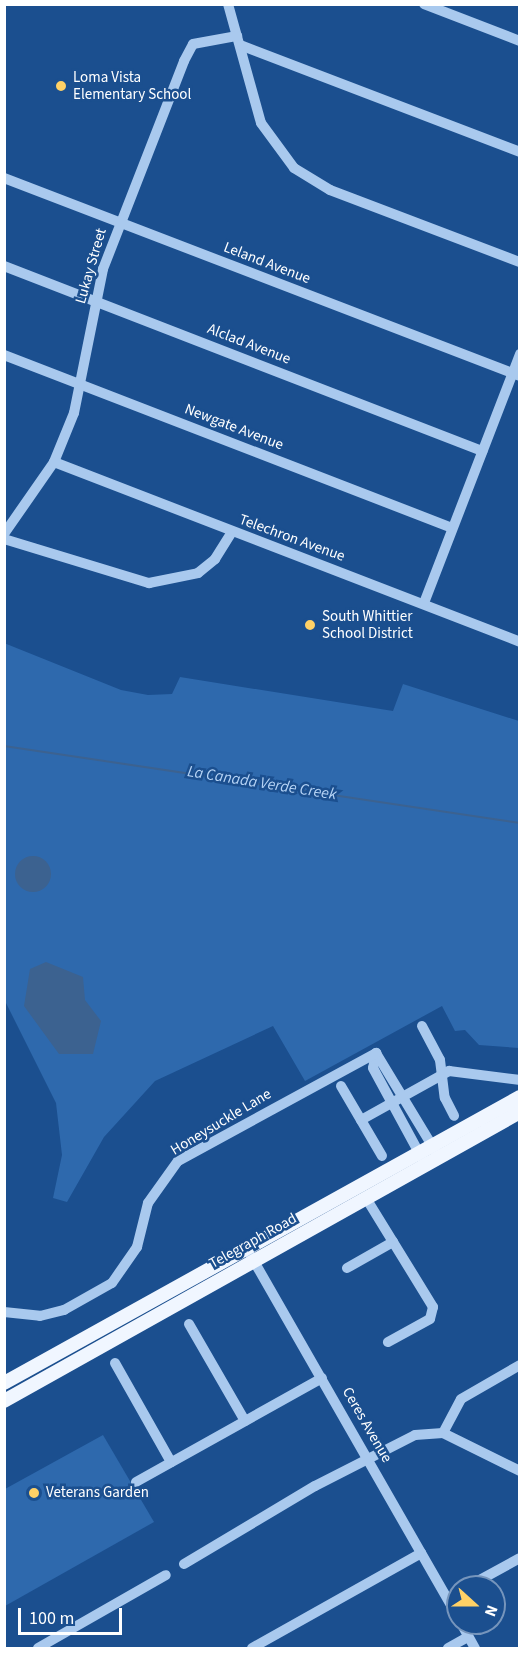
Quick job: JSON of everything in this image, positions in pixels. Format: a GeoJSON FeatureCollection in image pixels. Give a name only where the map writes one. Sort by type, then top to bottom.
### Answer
{"type":"FeatureCollection","features":[{"type":"Feature","properties":{"kind":"main road","name":"Telegraph Road"},"geometry":{"type":"LineString","coordinates":[[4,1401],[250,1254],[366,1198],[519,1097]]}},
{"type":"Feature","properties":{"kind":"main road","name":"Telegraph Road"},"geometry":{"type":"LineString","coordinates":[[4,1383],[250,1254],[429,1155],[519,1112]]}},
{"type":"Feature","properties":{"kind":"street"},"geometry":{"type":"LineString","coordinates":[[228,4],[266,134],[304,176],[519,262]]}},
{"type":"Feature","properties":{"kind":"street"},"geometry":{"type":"LineString","coordinates":[[424,4],[519,41]]}},
{"type":"Feature","properties":{"kind":"street"},"geometry":{"type":"LineString","coordinates":[[238,40],[519,152]]}},
{"type":"Feature","properties":{"kind":"street","name":"Lukay Street"},"geometry":{"type":"LineString","coordinates":[[4,534],[54,462],[82,385],[95,301],[119,222],[193,44],[238,40]]}},
{"type":"Feature","properties":{"kind":"street","name":"Leland Avenue"},"geometry":{"type":"LineString","coordinates":[[4,178],[516,375]]}},
{"type":"Feature","properties":{"kind":"street","name":"Alclad Avenue"},"geometry":{"type":"LineString","coordinates":[[4,266],[482,451]]}},
{"type":"Feature","properties":{"kind":"street"},"geometry":{"type":"LineString","coordinates":[[424,603],[482,451],[516,375],[519,354]]}},
{"type":"Feature","properties":{"kind":"street","name":"Newgate Avenue"},"geometry":{"type":"LineString","coordinates":[[4,356],[452,528]]}},
{"type":"Feature","properties":{"kind":"street","name":"Telechron Avenue"},"geometry":{"type":"LineString","coordinates":[[54,462],[232,532],[424,603],[519,643]]}},
{"type":"Feature","properties":{"kind":"street"},"geometry":{"type":"LineString","coordinates":[[4,539],[123,579],[154,582],[198,573],[232,532]]}},
{"type":"Feature","properties":{"kind":"street"},"geometry":{"type":"LineString","coordinates":[[422,1026],[441,1073],[454,1116]]}},
{"type":"Feature","properties":{"kind":"street"},"geometry":{"type":"LineString","coordinates":[[376,1053],[404,1095],[429,1155]]}},
{"type":"Feature","properties":{"kind":"street"},"geometry":{"type":"LineString","coordinates":[[376,1053],[373,1068],[392,1103],[429,1155]]}},
{"type":"Feature","properties":{"kind":"street","name":"Honeysuckle Lane"},"geometry":{"type":"LineString","coordinates":[[4,1312],[40,1316],[64,1310],[112,1283],[137,1247],[148,1203],[178,1161],[376,1053]]}},
{"type":"Feature","properties":{"kind":"street"},"geometry":{"type":"LineString","coordinates":[[361,1120],[441,1073],[519,1080]]}},
{"type":"Feature","properties":{"kind":"street"},"geometry":{"type":"LineString","coordinates":[[341,1086],[381,1156]]}},
{"type":"Feature","properties":{"kind":"street"},"geometry":{"type":"LineString","coordinates":[[366,1198],[433,1307],[430,1319],[388,1342]]}},
{"type":"Feature","properties":{"kind":"street"},"geometry":{"type":"LineString","coordinates":[[347,1268],[393,1242]]}},
{"type":"Feature","properties":{"kind":"street","name":"Ceres Avenue"},"geometry":{"type":"LineString","coordinates":[[250,1254],[369,1457],[446,1596]]}},
{"type":"Feature","properties":{"kind":"street"},"geometry":{"type":"LineString","coordinates":[[189,1324],[245,1421]]}},
{"type":"Feature","properties":{"kind":"street"},"geometry":{"type":"LineString","coordinates":[[115,1363],[171,1462]]}},
{"type":"Feature","properties":{"kind":"street"},"geometry":{"type":"LineString","coordinates":[[443,1433],[461,1399],[519,1365]]}},
{"type":"Feature","properties":{"kind":"street"},"geometry":{"type":"LineString","coordinates":[[136,1482],[322,1378]]}},
{"type":"Feature","properties":{"kind":"street"},"geometry":{"type":"LineString","coordinates":[[184,1564],[369,1457],[415,1435],[443,1433],[519,1472]]}},
{"type":"Feature","properties":{"kind":"street"},"geometry":{"type":"LineString","coordinates":[[252,1648],[421,1553]]}},
{"type":"Feature","properties":{"kind":"street"},"geometry":{"type":"LineString","coordinates":[[489,1575],[519,1558]]}},
{"type":"Feature","properties":{"kind":"street"},"geometry":{"type":"LineString","coordinates":[[38,1648],[166,1575]]}},
{"type":"Feature","properties":{"kind":"street"},"geometry":{"type":"LineString","coordinates":[[447,1648],[468,1636],[475,1648]]}},
{"type":"Feature","properties":{"kind":"shaded area"},"geometry":{"type":"Polygon","coordinates":[[[4,643],[121,690],[148,695],[172,694],[180,677],[393,711],[403,684],[519,721],[519,1048],[479,1045],[465,1030],[455,1031],[442,1006],[305,1081],[273,1026],[155,1081],[104,1137],[67,1202],[53,1198],[62,1155],[56,1103],[5,1001],[4,643]]]}},
{"type":"Feature","properties":{"kind":"shaded area"},"geometry":{"type":"Polygon","coordinates":[[[33,856],[46,861],[51,874],[46,887],[33,892],[20,887],[15,874],[20,861],[33,856]]]}},
{"type":"Feature","properties":{"kind":"shaded area"},"geometry":{"type":"Polygon","coordinates":[[[46,962],[83,977],[85,1000],[101,1021],[93,1054],[59,1054],[24,1006],[30,969],[46,962]]]}},
{"type":"Feature","properties":{"kind":"shaded area"},"geometry":{"type":"Polygon","coordinates":[[[103,1435],[154,1522],[5,1606],[5,1489],[103,1435]]]}},
{"type":"Feature","properties":{"kind":"waterway","name":"La Canada Verde Creek"},"geometry":{"type":"LineString","coordinates":[[4,746],[520,823]]}},
{"type":"Feature","properties":{"kind":"place","name":"Loma Vista Elementary School"},"geometry":{"type":"Point","coordinates":[61,86]}},
{"type":"Feature","properties":{"kind":"place","name":"South Whittier School District"},"geometry":{"type":"Point","coordinates":[310,625]}},
{"type":"Feature","properties":{"kind":"place","name":"Veterans Garden"},"geometry":{"type":"Point","coordinates":[34,1493]}}]}
